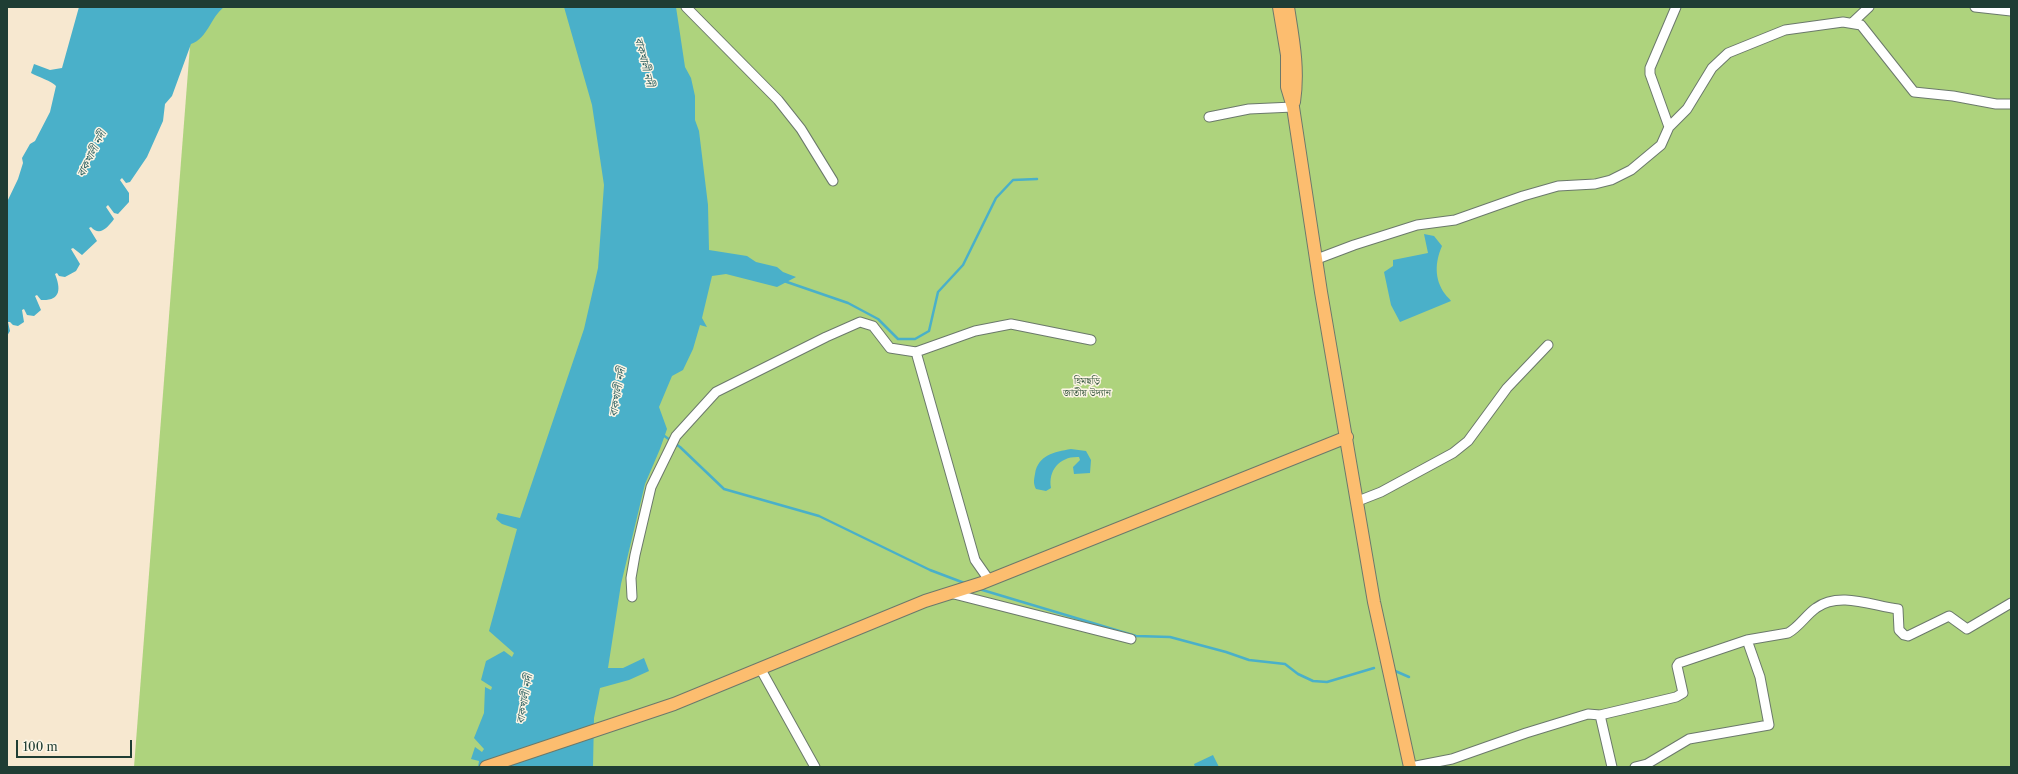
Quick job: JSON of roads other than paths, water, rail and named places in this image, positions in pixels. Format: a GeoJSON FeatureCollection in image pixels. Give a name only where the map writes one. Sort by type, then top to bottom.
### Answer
{"type":"FeatureCollection","features":[{"type":"Feature","properties":{"kind":"main road"},"geometry":{"type":"LineString","coordinates":[[1279,7],[1287,55],[1287,87],[1293,107],[1374,602],[1410,767]]}},
{"type":"Feature","properties":{"kind":"main road"},"geometry":{"type":"LineString","coordinates":[[1288,7],[1296,55],[1296,89],[1293,107]]}},
{"type":"Feature","properties":{"kind":"main road"},"geometry":{"type":"LineString","coordinates":[[486,767],[674,704],[925,601],[986,582],[1347,437]]}},
{"type":"Feature","properties":{"kind":"street"},"geometry":{"type":"LineString","coordinates":[[686,7],[782,106],[801,129],[833,181]]}},
{"type":"Feature","properties":{"kind":"street"},"geometry":{"type":"LineString","coordinates":[[1669,127],[1650,74],[1650,68],[1676,7]]}},
{"type":"Feature","properties":{"kind":"street"},"geometry":{"type":"LineString","coordinates":[[1853,22],[1869,7]]}},
{"type":"Feature","properties":{"kind":"street"},"geometry":{"type":"LineString","coordinates":[[1975,7],[2011,11]]}},
{"type":"Feature","properties":{"kind":"street"},"geometry":{"type":"LineString","coordinates":[[1317,259],[1354,244],[1410,227],[1455,220],[1523,196],[1558,186],[1595,184],[1611,180],[1631,170],[1661,146],[1669,127],[1687,109],[1712,68],[1728,53],[1784,30],[1821,24],[1853,22],[1861,25],[1914,92],[1952,96],[1996,104],[2011,104]]}},
{"type":"Feature","properties":{"kind":"street"},"geometry":{"type":"LineString","coordinates":[[1209,117],[1249,109],[1293,107]]}},
{"type":"Feature","properties":{"kind":"street"},"geometry":{"type":"LineString","coordinates":[[632,597],[631,578],[651,487],[676,436],[716,392],[826,337],[860,322],[873,326],[890,348],[916,352],[975,331],[1012,324],[1091,340]]}},
{"type":"Feature","properties":{"kind":"street"},"geometry":{"type":"LineString","coordinates":[[1358,501],[1388,488],[1453,453],[1468,441],[1507,388],[1548,345]]}},
{"type":"Feature","properties":{"kind":"street"},"geometry":{"type":"LineString","coordinates":[[916,352],[975,560],[986,582]]}},
{"type":"Feature","properties":{"kind":"street"},"geometry":{"type":"LineString","coordinates":[[950,593],[1131,639]]}},
{"type":"Feature","properties":{"kind":"street"},"geometry":{"type":"LineString","coordinates":[[1410,767],[1452,759],[1526,733],[1588,714],[1600,715],[1676,697],[1683,693],[1677,666],[1679,663],[1747,640],[1788,633],[1820,605],[1844,599],[1898,609],[1899,630],[1904,635],[1908,636],[1949,616],[1967,629],[2011,603]]}},
{"type":"Feature","properties":{"kind":"street"},"geometry":{"type":"LineString","coordinates":[[1635,767],[1647,764],[1688,739],[1768,725],[1760,677],[1747,640]]}},
{"type":"Feature","properties":{"kind":"street"},"geometry":{"type":"LineString","coordinates":[[760,668],[815,767]]}},
{"type":"Feature","properties":{"kind":"street"},"geometry":{"type":"LineString","coordinates":[[1600,715],[1612,767]]}},
{"type":"Feature","properties":{"kind":"water","name":"বাকখালী নদী"},"geometry":{"type":"Polygon","coordinates":[[[79,7],[224,7],[215,17],[205,33],[197,41],[191,44],[172,96],[165,104],[163,121],[147,157],[130,182],[126,183],[122,178],[120,180],[129,193],[129,202],[118,214],[114,213],[108,205],[106,207],[114,219],[112,222],[101,231],[94,230],[91,227],[89,228],[97,241],[82,255],[73,248],[71,249],[80,264],[76,271],[65,277],[59,276],[57,273],[55,274],[58,285],[58,293],[56,296],[48,300],[41,300],[37,295],[35,296],[41,310],[34,316],[27,315],[24,309],[22,310],[24,322],[18,326],[8,322],[10,331],[7,336],[7,202],[18,179],[23,163],[22,158],[30,144],[35,141],[50,112],[56,86],[31,73],[34,64],[50,70],[62,68],[79,7]]]}},
{"type":"Feature","properties":{"kind":"water","name":"বাকখালী নদী"},"geometry":{"type":"Polygon","coordinates":[[[564,7],[676,7],[685,67],[691,78],[695,96],[695,120],[699,131],[708,205],[709,250],[747,256],[756,262],[777,267],[783,272],[796,277],[777,287],[726,274],[712,276],[702,318],[707,327],[700,325],[693,349],[683,370],[672,376],[659,407],[667,429],[645,484],[621,584],[608,668],[623,668],[644,658],[649,671],[629,680],[600,688],[594,718],[593,767],[478,767],[479,761],[471,759],[475,747],[482,752],[484,749],[474,738],[484,713],[485,687],[491,690],[492,687],[481,680],[486,661],[504,651],[512,657],[514,653],[489,631],[517,529],[502,524],[496,519],[498,513],[520,518],[584,329],[598,268],[604,185],[592,105],[564,7]]]}},
{"type":"Feature","properties":{"kind":"water"},"geometry":{"type":"Polygon","coordinates":[[[1424,234],[1434,236],[1442,246],[1437,264],[1437,276],[1441,288],[1451,301],[1400,322],[1391,305],[1384,272],[1393,266],[1393,260],[1428,253],[1424,234]]]}},
{"type":"Feature","properties":{"kind":"water"},"geometry":{"type":"Polygon","coordinates":[[[1071,449],[1086,451],[1091,460],[1090,473],[1074,474],[1073,467],[1080,460],[1079,457],[1072,457],[1057,465],[1051,475],[1051,488],[1046,491],[1036,489],[1034,478],[1040,462],[1053,453],[1071,449]]]}},
{"type":"Feature","properties":{"kind":"water"},"geometry":{"type":"Polygon","coordinates":[[[1213,755],[1219,767],[1195,767],[1194,764],[1213,755]]]}},
{"type":"Feature","properties":{"kind":"waterway"},"geometry":{"type":"LineString","coordinates":[[784,281],[848,303],[878,319],[898,339],[915,339],[929,331],[938,292],[963,265],[996,198],[1013,180],[1037,179]]}},
{"type":"Feature","properties":{"kind":"waterway"},"geometry":{"type":"LineString","coordinates":[[663,435],[680,447],[724,489],[819,516],[930,570],[967,584]]}},
{"type":"Feature","properties":{"kind":"waterway"},"geometry":{"type":"LineString","coordinates":[[979,589],[1136,636],[1170,637],[1226,652],[1249,660],[1285,664],[1298,674],[1313,681],[1327,682],[1374,668]]}},
{"type":"Feature","properties":{"kind":"waterway"},"geometry":{"type":"LineString","coordinates":[[1393,670],[1409,677]]}},
{"type":"Feature","properties":{"kind":"park label","name":"হিমছড়ি জাতীয় উদ্যান"},"geometry":{"type":"Point","coordinates":[1087,386]}}]}
